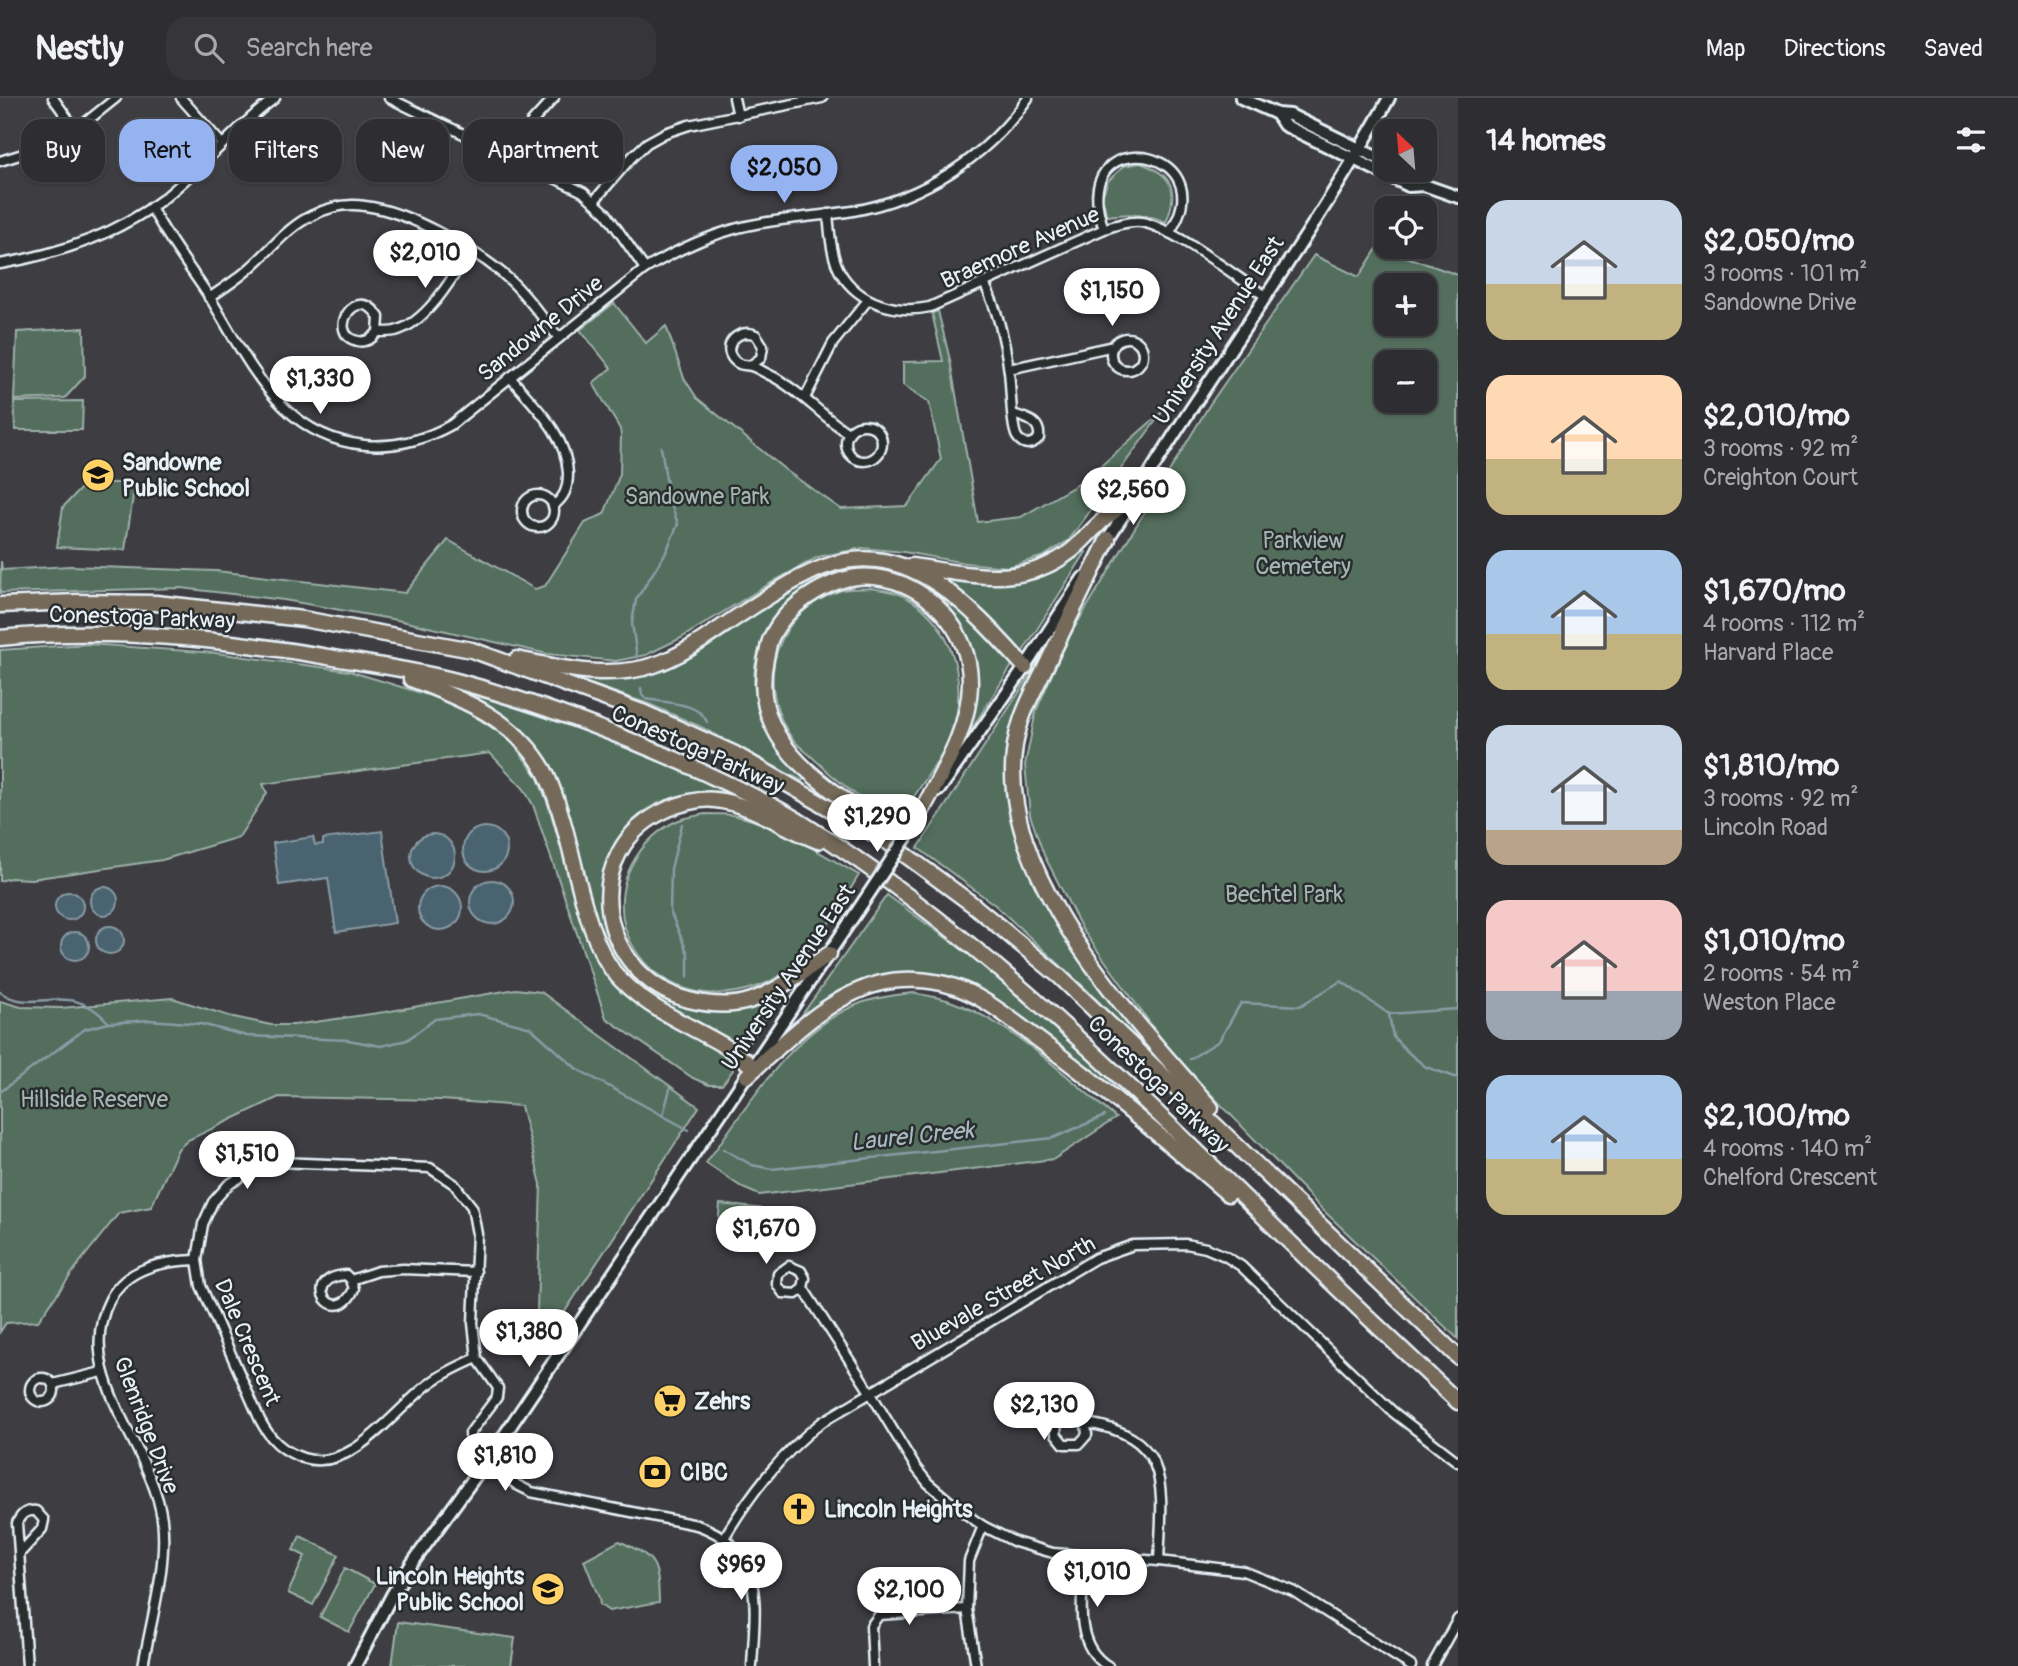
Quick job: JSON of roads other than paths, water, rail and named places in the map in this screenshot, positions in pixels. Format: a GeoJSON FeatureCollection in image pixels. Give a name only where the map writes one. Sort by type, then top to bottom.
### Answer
{"type":"FeatureCollection","features":[{"type":"Feature","properties":{"kind":"highway"},"geometry":{"type":"LineString","coordinates":[[472,650],[574,670],[610,672],[653,665],[692,646],[803,576],[845,561],[862,560],[972,575],[1009,577],[1042,570],[1072,550],[1132,498]]}},
{"type":"Feature","properties":{"kind":"highway"},"geometry":{"type":"LineString","coordinates":[[1108,539],[1020,721],[1011,776],[1017,814],[1037,871],[1078,944],[1138,1026],[1267,1173]]}},
{"type":"Feature","properties":{"kind":"highway"},"geometry":{"type":"LineString","coordinates":[[902,565],[951,595],[984,623],[1026,667]]}},
{"type":"Feature","properties":{"kind":"highway"},"geometry":{"type":"LineString","coordinates":[[888,842],[868,819],[828,789],[789,752],[774,728],[765,706],[763,676],[771,638],[794,606],[813,592],[837,582],[874,576],[916,589],[935,604],[960,639],[970,680],[962,727],[915,824]]}},
{"type":"Feature","properties":{"kind":"highway","name":"Conestoga Parkway"},"geometry":{"type":"LineString","coordinates":[[0,605],[156,603],[303,618],[472,650],[642,712],[735,754],[888,842],[972,904],[1059,976],[1458,1357]]}},
{"type":"Feature","properties":{"kind":"highway","name":"Conestoga Parkway"},"geometry":{"type":"LineString","coordinates":[[0,638],[125,635],[249,643],[457,681],[534,704],[646,747],[730,784],[799,821],[846,852],[935,915],[1026,991],[1126,1081],[1458,1402]]}},
{"type":"Feature","properties":{"kind":"highway"},"geometry":{"type":"LineString","coordinates":[[370,664],[462,699],[489,714],[524,742],[545,771],[569,843],[582,898],[598,944],[613,970],[638,996],[730,1049],[750,1071],[808,1022],[846,997],[881,983],[915,979],[950,985],[992,1006],[1094,1080],[1230,1196],[1291,1243]]}},
{"type":"Feature","properties":{"kind":"highway"},"geometry":{"type":"LineString","coordinates":[[829,954],[780,987],[749,1001],[710,1005],[673,996],[643,976],[621,950],[612,928],[608,901],[610,880],[618,854],[632,833],[657,814],[685,802],[713,800],[739,804],[765,814],[804,836],[846,852]]}},
{"type":"Feature","properties":{"kind":"main road"},"geometry":{"type":"LineString","coordinates":[[1241,98],[1277,114],[1290,115],[1374,156]]}},
{"type":"Feature","properties":{"kind":"main road","name":"University Avenue East"},"geometry":{"type":"LineString","coordinates":[[355,1666],[411,1565],[487,1459],[915,824],[1026,667],[1132,498],[1267,296],[1361,149],[1390,98]]}},
{"type":"Feature","properties":{"kind":"main road"},"geometry":{"type":"LineString","coordinates":[[1277,114],[1284,125],[1409,186],[1424,186],[1458,197]]}},
{"type":"Feature","properties":{"kind":"main road"},"geometry":{"type":"LineString","coordinates":[[1421,182],[1424,186]]}},
{"type":"Feature","properties":{"kind":"street"},"geometry":{"type":"LineString","coordinates":[[53,98],[68,119]]}},
{"type":"Feature","properties":{"kind":"street"},"geometry":{"type":"LineString","coordinates":[[90,119],[116,98]]}},
{"type":"Feature","properties":{"kind":"street"},"geometry":{"type":"LineString","coordinates":[[181,98],[222,144]]}},
{"type":"Feature","properties":{"kind":"street"},"geometry":{"type":"LineString","coordinates":[[0,264],[80,244],[151,207],[275,98]]}},
{"type":"Feature","properties":{"kind":"street"},"geometry":{"type":"LineString","coordinates":[[388,98],[463,134]]}},
{"type":"Feature","properties":{"kind":"street"},"geometry":{"type":"LineString","coordinates":[[535,119],[554,98]]}},
{"type":"Feature","properties":{"kind":"street"},"geometry":{"type":"LineString","coordinates":[[734,98],[738,116]]}},
{"type":"Feature","properties":{"kind":"street"},"geometry":{"type":"LineString","coordinates":[[594,201],[632,157],[647,143],[665,132],[822,98]]}},
{"type":"Feature","properties":{"kind":"street","name":"Sandowne Drive"},"geometry":{"type":"LineString","coordinates":[[151,207],[255,369],[284,407],[313,428],[345,441],[368,446],[388,446],[431,435],[450,425],[645,269],[675,251],[738,228],[857,210],[890,202],[912,193],[951,172],[982,150],[1013,119],[1028,98]]}},
{"type":"Feature","properties":{"kind":"street"},"geometry":{"type":"LineString","coordinates":[[0,160],[21,154]]}},
{"type":"Feature","properties":{"kind":"street"},"geometry":{"type":"LineString","coordinates":[[1104,229],[1096,197],[1101,178],[1112,164],[1121,159],[1143,156],[1154,158],[1170,168],[1181,188],[1183,203],[1169,233]]}},
{"type":"Feature","properties":{"kind":"street"},"geometry":{"type":"LineString","coordinates":[[567,182],[606,213],[645,269]]}},
{"type":"Feature","properties":{"kind":"street"},"geometry":{"type":"LineString","coordinates":[[209,298],[245,272],[292,228],[326,209],[363,205],[384,209],[470,250],[509,279],[559,338]]}},
{"type":"Feature","properties":{"kind":"street","name":"Braemore Avenue"},"geometry":{"type":"LineString","coordinates":[[828,214],[833,252],[840,272],[868,300],[886,307],[919,309],[941,303],[1104,229],[1139,222],[1169,233],[1267,296]]}},
{"type":"Feature","properties":{"kind":"street"},"geometry":{"type":"LineString","coordinates":[[378,332],[379,317],[370,307],[359,305],[351,308],[345,315],[344,328],[352,339],[366,341],[378,332],[394,331],[411,324],[434,303],[470,250]]}},
{"type":"Feature","properties":{"kind":"street"},"geometry":{"type":"LineString","coordinates":[[984,283],[1000,323],[1009,369],[1013,415]]}},
{"type":"Feature","properties":{"kind":"street"},"geometry":{"type":"LineString","coordinates":[[805,398],[833,343],[868,300]]}},
{"type":"Feature","properties":{"kind":"street"},"geometry":{"type":"LineString","coordinates":[[751,365],[761,358],[763,346],[756,335],[745,332],[735,337],[730,346],[730,352],[737,363],[751,365],[776,378],[848,433]]}},
{"type":"Feature","properties":{"kind":"street"},"geometry":{"type":"LineString","coordinates":[[1009,369],[1114,346],[1123,339],[1138,343],[1143,354],[1140,364],[1129,370],[1116,366],[1112,359],[1114,346]]}},
{"type":"Feature","properties":{"kind":"street"},"geometry":{"type":"LineString","coordinates":[[510,377],[553,428],[568,461],[568,483],[563,498],[553,506],[552,520],[544,526],[530,525],[523,518],[525,503],[532,496],[547,498],[553,506]]}},
{"type":"Feature","properties":{"kind":"street"},"geometry":{"type":"LineString","coordinates":[[859,425],[872,426],[882,439],[880,452],[871,460],[852,458],[846,447],[848,433],[859,425]]}},
{"type":"Feature","properties":{"kind":"street","name":"Dale Crescent"},"geometry":{"type":"LineString","coordinates":[[477,1358],[430,1383],[366,1441],[344,1456],[325,1460],[292,1454],[268,1435],[201,1286],[197,1260],[203,1224],[213,1202],[228,1185],[247,1173],[278,1162],[430,1168],[454,1184],[472,1207],[477,1234],[473,1323],[477,1358],[498,1388],[496,1397],[470,1433],[471,1447],[487,1459]]}},
{"type":"Feature","properties":{"kind":"street","name":"Bluevale Street North"},"geometry":{"type":"LineString","coordinates":[[724,1538],[753,1491],[786,1453],[822,1422],[1096,1258],[1133,1245],[1185,1244],[1206,1248],[1241,1266],[1394,1412],[1458,1462]]}},
{"type":"Feature","properties":{"kind":"street","name":"Glenridge Drive"},"geometry":{"type":"LineString","coordinates":[[143,1666],[160,1569],[162,1519],[156,1491],[102,1372],[98,1347],[103,1312],[116,1289],[138,1270],[175,1260],[197,1260]]}},
{"type":"Feature","properties":{"kind":"street"},"geometry":{"type":"LineString","coordinates":[[351,1280],[378,1271],[403,1269],[476,1272]]}},
{"type":"Feature","properties":{"kind":"street"},"geometry":{"type":"LineString","coordinates":[[803,1288],[915,1468],[928,1483],[983,1526],[1015,1542],[1053,1553],[1243,1571],[1293,1591],[1411,1666]]}},
{"type":"Feature","properties":{"kind":"street"},"geometry":{"type":"LineString","coordinates":[[53,1384],[102,1372]]}},
{"type":"Feature","properties":{"kind":"street"},"geometry":{"type":"LineString","coordinates":[[1086,1423],[1087,1435],[1079,1444],[1069,1446],[1058,1439],[1056,1428],[1062,1417],[1074,1414],[1086,1423],[1111,1427],[1133,1437],[1147,1450],[1158,1471],[1161,1490],[1159,1561]]}},
{"type":"Feature","properties":{"kind":"street"},"geometry":{"type":"LineString","coordinates":[[487,1459],[517,1485],[531,1492],[697,1525],[713,1530],[724,1538],[743,1558],[754,1581],[752,1666]]}},
{"type":"Feature","properties":{"kind":"street"},"geometry":{"type":"LineString","coordinates":[[20,1553],[42,1529],[44,1520],[36,1511],[28,1511],[20,1516],[17,1522],[27,1666]]}},
{"type":"Feature","properties":{"kind":"street"},"geometry":{"type":"LineString","coordinates":[[976,1666],[967,1609],[969,1561],[983,1526]]}},
{"type":"Feature","properties":{"kind":"street"},"geometry":{"type":"LineString","coordinates":[[1085,1556],[1082,1626],[1088,1647],[1108,1666]]}},
{"type":"Feature","properties":{"kind":"street"},"geometry":{"type":"LineString","coordinates":[[873,1666],[871,1626],[879,1615],[967,1609]]}},
{"type":"Feature","properties":{"kind":"street"},"geometry":{"type":"LineString","coordinates":[[1432,1666],[1458,1619]]}},
{"type":"Feature","properties":{"kind":"water"},"geometry":{"type":"Polygon","coordinates":[[[485,827],[494,828],[501,833],[506,840],[506,858],[501,865],[494,870],[485,871],[476,870],[469,865],[464,858],[463,849],[464,840],[469,833],[476,828],[485,827]]]}},
{"type":"Feature","properties":{"kind":"water"},"geometry":{"type":"Polygon","coordinates":[[[382,831],[395,923],[336,932],[328,878],[279,885],[273,843],[313,837],[315,845],[323,844],[323,839],[382,831]]]}},
{"type":"Feature","properties":{"kind":"water"},"geometry":{"type":"Polygon","coordinates":[[[433,834],[442,835],[449,840],[454,847],[454,865],[449,872],[442,877],[433,878],[424,877],[417,872],[412,865],[411,856],[412,847],[417,840],[424,835],[433,834]]]}},
{"type":"Feature","properties":{"kind":"water"},"geometry":{"type":"Polygon","coordinates":[[[492,880],[501,881],[508,886],[513,893],[513,911],[508,918],[501,923],[492,924],[483,923],[476,918],[471,911],[470,902],[471,893],[476,886],[483,881],[492,880]]]}},
{"type":"Feature","properties":{"kind":"water"},"geometry":{"type":"Polygon","coordinates":[[[440,886],[449,887],[456,892],[461,899],[461,917],[456,924],[449,929],[440,930],[431,929],[424,924],[419,917],[418,908],[419,899],[424,892],[431,887],[440,886]]]}},
{"type":"Feature","properties":{"kind":"water"},"geometry":{"type":"Polygon","coordinates":[[[104,887],[114,891],[118,901],[114,911],[104,915],[94,911],[90,901],[94,891],[104,887]]]}},
{"type":"Feature","properties":{"kind":"water"},"geometry":{"type":"Polygon","coordinates":[[[69,892],[79,896],[83,906],[79,916],[69,920],[59,916],[55,906],[59,896],[69,892]]]}},
{"type":"Feature","properties":{"kind":"water"},"geometry":{"type":"Polygon","coordinates":[[[110,926],[120,930],[124,940],[120,950],[110,954],[100,950],[96,940],[100,930],[110,926]]]}},
{"type":"Feature","properties":{"kind":"water"},"geometry":{"type":"Polygon","coordinates":[[[75,932],[85,936],[89,946],[85,956],[75,960],[65,956],[61,946],[65,936],[75,932]]]}},
{"type":"Feature","properties":{"kind":"waterway"},"geometry":{"type":"LineString","coordinates":[[637,658],[632,623],[636,600],[666,552],[678,524],[669,498],[661,447]]}},
{"type":"Feature","properties":{"kind":"waterway"},"geometry":{"type":"LineString","coordinates":[[641,688],[646,699],[689,707],[703,715],[707,722]]}},
{"type":"Feature","properties":{"kind":"waterway"},"geometry":{"type":"LineString","coordinates":[[682,824],[671,869],[670,911],[688,954],[688,977]]}},
{"type":"Feature","properties":{"kind":"waterway","name":"Laurel Creek"},"geometry":{"type":"LineString","coordinates":[[1190,1059],[1219,1041],[1241,1003],[1300,1006],[1341,981],[1389,1014],[1458,1009]]}},
{"type":"Feature","properties":{"kind":"waterway"},"geometry":{"type":"LineString","coordinates":[[0,992],[13,999],[26,1001],[80,1002],[94,1009],[109,1023]]}},
{"type":"Feature","properties":{"kind":"waterway"},"geometry":{"type":"LineString","coordinates":[[0,1092],[85,1029],[109,1023],[150,1020],[201,1024],[247,1036],[348,1040],[381,1046],[407,1040],[435,1019],[478,1014],[531,1028],[577,1069],[689,1130]]}},
{"type":"Feature","properties":{"kind":"waterway"},"geometry":{"type":"LineString","coordinates":[[1389,1014],[1393,1037],[1410,1054],[1426,1067],[1458,1078]]}},
{"type":"Feature","properties":{"kind":"waterway"},"geometry":{"type":"LineString","coordinates":[[663,1115],[670,1089]]}},
{"type":"Feature","properties":{"kind":"waterway","name":"Laurel Creek"},"geometry":{"type":"LineString","coordinates":[[723,1149],[752,1165],[772,1169],[1053,1138],[1105,1116]]}},
{"type":"Feature","properties":{"kind":"place","name":"Sandowne Public School"},"geometry":{"type":"Point","coordinates":[98,475]}},
{"type":"Feature","properties":{"kind":"place","name":"Zehrs"},"geometry":{"type":"Point","coordinates":[670,1401]}},
{"type":"Feature","properties":{"kind":"place","name":"CIBC"},"geometry":{"type":"Point","coordinates":[655,1472]}},
{"type":"Feature","properties":{"kind":"place","name":"Lincoln Heights"},"geometry":{"type":"Point","coordinates":[799,1509]}},
{"type":"Feature","properties":{"kind":"place","name":"Lincoln Heights Public School"},"geometry":{"type":"Point","coordinates":[548,1589]}},
{"type":"Feature","properties":{"kind":"park label","name":"Sandowne Park"},"geometry":{"type":"Point","coordinates":[697,496]}},
{"type":"Feature","properties":{"kind":"park label","name":"Parkview Cemetery"},"geometry":{"type":"Point","coordinates":[1303,553]}},
{"type":"Feature","properties":{"kind":"park label","name":"Bechtel Park"},"geometry":{"type":"Point","coordinates":[1284,894]}},
{"type":"Feature","properties":{"kind":"park label","name":"Hillside Reserve"},"geometry":{"type":"Point","coordinates":[94,1099]}}]}
